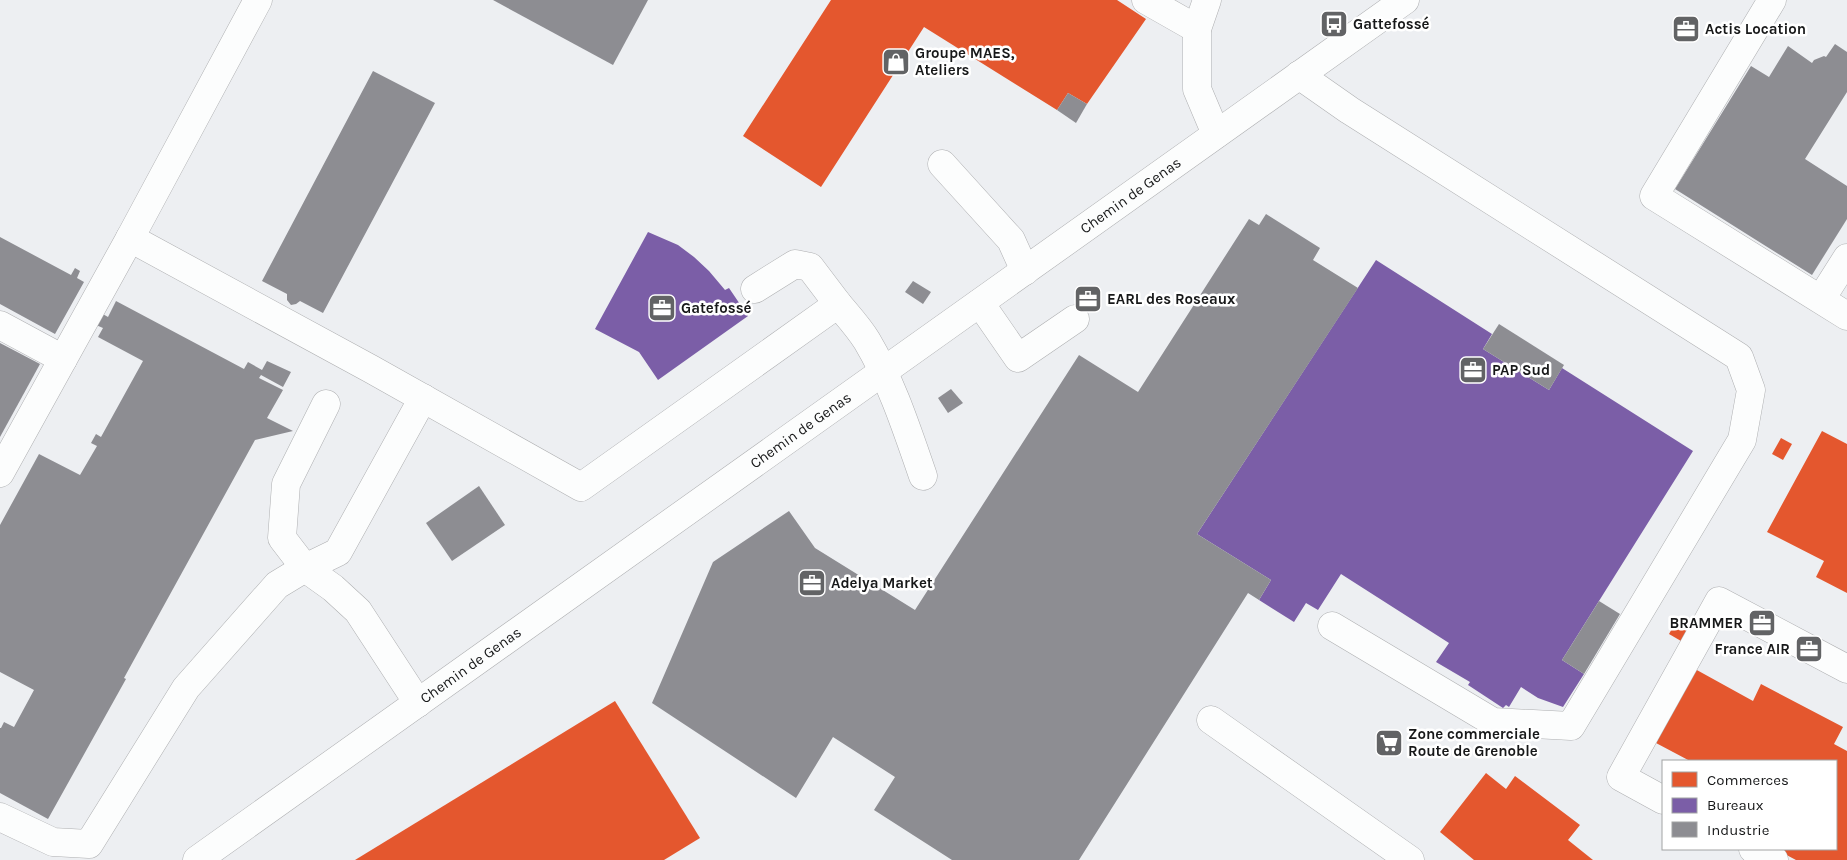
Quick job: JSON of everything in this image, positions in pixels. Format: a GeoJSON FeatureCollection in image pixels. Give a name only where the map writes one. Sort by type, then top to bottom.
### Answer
{"type":"FeatureCollection","features":[{"type":"Feature","properties":{"kind":"street"},"geometry":{"type":"LineString","coordinates":[[0,474],[258,0]]}},
{"type":"Feature","properties":{"kind":"street"},"geometry":{"type":"LineString","coordinates":[[1146,0],[1197,29]]}},
{"type":"Feature","properties":{"kind":"street"},"geometry":{"type":"LineString","coordinates":[[1207,0],[1197,29],[1197,89],[1216,134]]}},
{"type":"Feature","properties":{"kind":"street","name":"Chemin de Genas"},"geometry":{"type":"LineString","coordinates":[[197,860],[1405,0]]}},
{"type":"Feature","properties":{"kind":"street"},"geometry":{"type":"LineString","coordinates":[[1772,0],[1654,196],[1847,316]]}},
{"type":"Feature","properties":{"kind":"street"},"geometry":{"type":"LineString","coordinates":[[1299,75],[1349,110],[1738,357],[1750,390],[1742,440],[1570,726],[1493,722],[1332,626]]}},
{"type":"Feature","properties":{"kind":"street"},"geometry":{"type":"LineString","coordinates":[[942,164],[1011,240],[1025,271]]}},
{"type":"Feature","properties":{"kind":"street"},"geometry":{"type":"LineString","coordinates":[[130,238],[423,398],[581,487],[838,304]]}},
{"type":"Feature","properties":{"kind":"street"},"geometry":{"type":"LineString","coordinates":[[1821,299],[1847,258]]}},
{"type":"Feature","properties":{"kind":"street"},"geometry":{"type":"LineString","coordinates":[[755,289],[795,264],[810,267],[866,339],[884,372],[897,402],[923,476]]}},
{"type":"Feature","properties":{"kind":"street"},"geometry":{"type":"LineString","coordinates":[[980,303],[1018,358],[1074,318]]}},
{"type":"Feature","properties":{"kind":"street"},"geometry":{"type":"LineString","coordinates":[[0,325],[64,359]]}},
{"type":"Feature","properties":{"kind":"street"},"geometry":{"type":"LineString","coordinates":[[0,816],[52,842],[89,844],[186,688],[277,585],[305,568],[338,552],[423,398]]}},
{"type":"Feature","properties":{"kind":"street"},"geometry":{"type":"LineString","coordinates":[[326,404],[286,484],[282,538],[305,568],[333,588],[358,611],[418,703]]}},
{"type":"Feature","properties":{"kind":"street"},"geometry":{"type":"LineString","coordinates":[[1662,799],[1621,777],[1720,601],[1847,669]]}},
{"type":"Feature","properties":{"kind":"street"},"geometry":{"type":"LineString","coordinates":[[1211,720],[1410,860]]}},
{"type":"Feature","properties":{"kind":"street"},"geometry":{"type":"LineString","coordinates":[[1755,850],[1774,860]]}},
{"type":"Feature","properties":{"kind":"building: Commerces"},"geometry":{"type":"Polygon","coordinates":[[[831,0],[1117,0],[1146,19],[1087,104],[1068,93],[1057,110],[924,27],[821,187],[743,136],[831,0]]]}},
{"type":"Feature","properties":{"kind":"building: Commerces"},"geometry":{"type":"Polygon","coordinates":[[[1822,431],[1847,444],[1847,593],[1816,577],[1824,561],[1767,532],[1822,431]]]}},
{"type":"Feature","properties":{"kind":"building: Commerces"},"geometry":{"type":"Polygon","coordinates":[[[1781,438],[1792,444],[1783,460],[1772,454],[1781,438]]]}},
{"type":"Feature","properties":{"kind":"building: Commerces"},"geometry":{"type":"Polygon","coordinates":[[[1678,618],[1690,625],[1681,641],[1669,634],[1678,618]]]}},
{"type":"Feature","properties":{"kind":"building: Commerces"},"geometry":{"type":"Polygon","coordinates":[[[1695,669],[1753,701],[1761,684],[1843,727],[1834,744],[1847,751],[1847,860],[1796,860],[1777,850],[1837,850],[1837,760],[1688,760],[1656,743],[1695,669]]]}},
{"type":"Feature","properties":{"kind":"building: Commerces"},"geometry":{"type":"Polygon","coordinates":[[[615,701],[700,838],[664,860],[355,860],[615,701]]]}},
{"type":"Feature","properties":{"kind":"building: Commerces"},"geometry":{"type":"Polygon","coordinates":[[[1486,773],[1506,789],[1515,776],[1580,825],[1568,840],[1593,860],[1474,860],[1440,832],[1486,773]]]}},
{"type":"Feature","properties":{"kind":"building: Bureaux"},"geometry":{"type":"Polygon","coordinates":[[[648,232],[678,245],[694,257],[725,290],[729,288],[748,316],[658,380],[639,352],[595,329],[648,232]]]}},
{"type":"Feature","properties":{"kind":"building: Bureaux"},"geometry":{"type":"Polygon","coordinates":[[[1376,260],[1492,334],[1483,349],[1549,390],[1562,368],[1693,451],[1562,660],[1584,674],[1563,707],[1538,698],[1521,687],[1509,707],[1506,705],[1503,708],[1468,685],[1470,682],[1436,662],[1449,643],[1341,574],[1318,610],[1306,603],[1294,622],[1259,600],[1271,580],[1197,534],[1376,260]]]}},
{"type":"Feature","properties":{"kind":"building: Industrie"},"geometry":{"type":"Polygon","coordinates":[[[493,0],[648,0],[613,65],[493,0]]]}},
{"type":"Feature","properties":{"kind":"building: Industrie"},"geometry":{"type":"Polygon","coordinates":[[[1835,44],[1847,52],[1847,92],[1805,159],[1847,186],[1847,219],[1812,275],[1675,189],[1751,66],[1769,77],[1788,46],[1812,63],[1814,60],[1826,57],[1835,44]]]}},
{"type":"Feature","properties":{"kind":"building: Industrie"},"geometry":{"type":"Polygon","coordinates":[[[373,71],[435,103],[323,313],[300,301],[291,305],[287,300],[287,294],[262,281],[373,71]]]}},
{"type":"Feature","properties":{"kind":"building: Industrie"},"geometry":{"type":"Polygon","coordinates":[[[1068,93],[1087,104],[1076,123],[1057,110],[1068,93]]]}},
{"type":"Feature","properties":{"kind":"building: Industrie"},"geometry":{"type":"Polygon","coordinates":[[[1266,214],[1320,248],[1313,260],[1358,288],[1197,534],[1271,580],[1259,600],[1248,593],[1079,860],[952,860],[874,810],[895,777],[833,737],[796,798],[652,703],[713,562],[789,511],[815,548],[915,610],[1079,355],[1138,392],[1249,219],[1259,225],[1266,214]]]}},
{"type":"Feature","properties":{"kind":"building: Industrie"},"geometry":{"type":"Polygon","coordinates":[[[0,237],[71,275],[75,268],[80,271],[77,278],[84,282],[55,334],[0,304],[0,237]]]}},
{"type":"Feature","properties":{"kind":"building: Industrie"},"geometry":{"type":"Polygon","coordinates":[[[913,281],[931,292],[923,304],[905,292],[913,281]]]}},
{"type":"Feature","properties":{"kind":"building: Industrie"},"geometry":{"type":"Polygon","coordinates":[[[116,301],[244,369],[248,362],[262,370],[267,361],[291,372],[283,387],[261,375],[259,378],[283,390],[267,418],[293,431],[255,440],[48,819],[0,793],[0,728],[4,722],[14,727],[34,690],[0,672],[0,525],[39,454],[80,475],[97,446],[91,443],[96,434],[101,437],[143,361],[98,337],[103,328],[96,325],[101,313],[108,317],[116,301]]]}},
{"type":"Feature","properties":{"kind":"building: Industrie"},"geometry":{"type":"Polygon","coordinates":[[[1499,324],[1564,365],[1549,390],[1483,349],[1499,324]]]}},
{"type":"Feature","properties":{"kind":"building: Industrie"},"geometry":{"type":"Polygon","coordinates":[[[0,343],[40,364],[0,437],[0,343]]]}},
{"type":"Feature","properties":{"kind":"building: Industrie"},"geometry":{"type":"Polygon","coordinates":[[[951,389],[963,403],[948,413],[938,398],[951,389]]]}},
{"type":"Feature","properties":{"kind":"building: Industrie"},"geometry":{"type":"Polygon","coordinates":[[[479,486],[505,525],[452,561],[426,523],[479,486]]]}},
{"type":"Feature","properties":{"kind":"building: Industrie"},"geometry":{"type":"Polygon","coordinates":[[[1599,601],[1620,614],[1584,674],[1562,660],[1599,601]]]}},
{"type":"Feature","properties":{"kind":"place","name":"Gattefossé"},"geometry":{"type":"Point","coordinates":[1334,24]}},
{"type":"Feature","properties":{"kind":"place","name":"Actis Location"},"geometry":{"type":"Point","coordinates":[1686,29]}},
{"type":"Feature","properties":{"kind":"place","name":"Groupe MAES, Ateliers"},"geometry":{"type":"Point","coordinates":[896,62]}},
{"type":"Feature","properties":{"kind":"place","name":"EARL des Roseaux"},"geometry":{"type":"Point","coordinates":[1088,299]}},
{"type":"Feature","properties":{"kind":"place","name":"Gatefossé"},"geometry":{"type":"Point","coordinates":[662,308]}},
{"type":"Feature","properties":{"kind":"place","name":"PAP Sud"},"geometry":{"type":"Point","coordinates":[1473,370]}},
{"type":"Feature","properties":{"kind":"place","name":"Adelya Market"},"geometry":{"type":"Point","coordinates":[812,583]}},
{"type":"Feature","properties":{"kind":"place","name":"BRAMMER"},"geometry":{"type":"Point","coordinates":[1762,623]}},
{"type":"Feature","properties":{"kind":"place","name":"France AIR"},"geometry":{"type":"Point","coordinates":[1809,649]}},
{"type":"Feature","properties":{"kind":"place","name":"Zone commerciale Route de Grenoble"},"geometry":{"type":"Point","coordinates":[1389,743]}}]}
